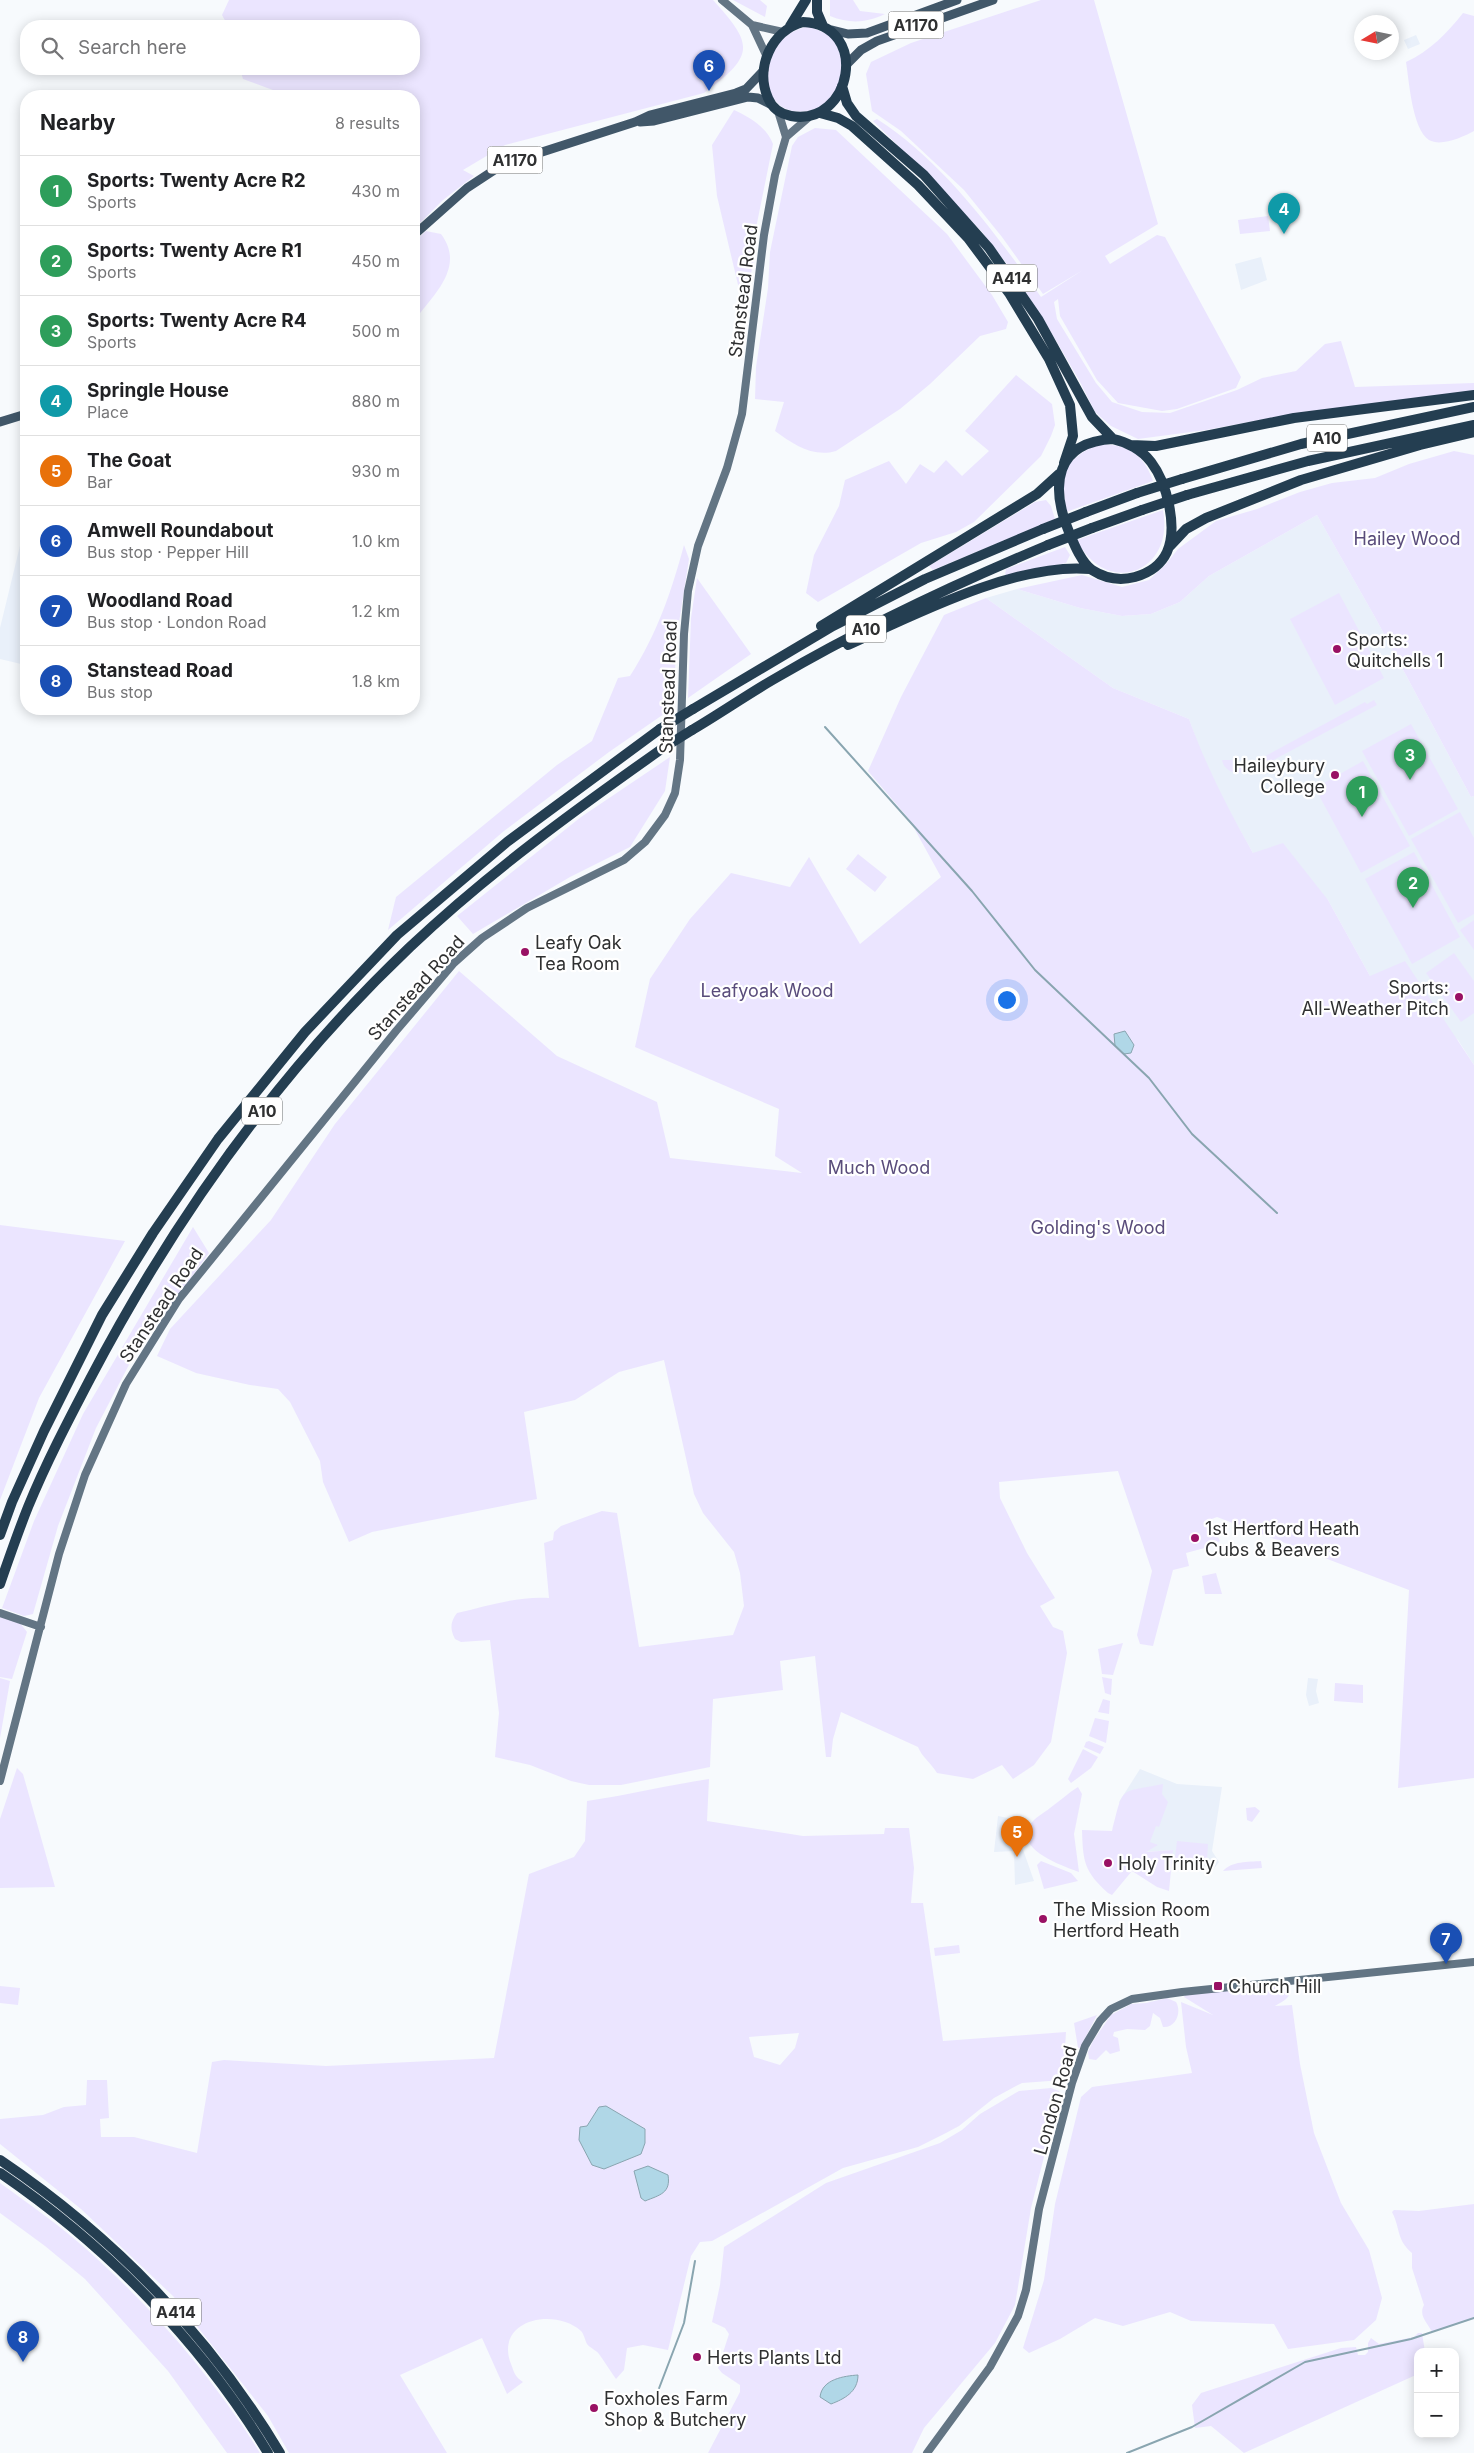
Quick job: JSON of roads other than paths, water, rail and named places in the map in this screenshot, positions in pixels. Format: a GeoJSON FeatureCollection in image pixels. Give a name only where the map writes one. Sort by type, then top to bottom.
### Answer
{"type":"FeatureCollection","features":[{"type":"Feature","properties":{"kind":"highway"},"geometry":{"type":"LineString","coordinates":[[806,0],[787,29],[773,41],[767,57],[763,83],[774,108],[787,116],[808,118],[820,113],[836,98],[842,86],[847,64],[845,52],[818,12],[817,0]]}},
{"type":"Feature","properties":{"kind":"highway"},"geometry":{"type":"LineString","coordinates":[[787,29],[803,22],[827,28]]}},
{"type":"Feature","properties":{"kind":"highway","name":"A414"},"geometry":{"type":"LineString","coordinates":[[842,86],[847,103],[856,116],[924,175],[989,248],[1038,319],[1092,417],[1113,439]]}},
{"type":"Feature","properties":{"kind":"highway","name":"A414"},"geometry":{"type":"LineString","coordinates":[[820,113],[838,118],[852,126],[918,184],[968,238],[1004,286],[1049,359],[1070,405],[1073,436],[1064,463]]}},
{"type":"Feature","properties":{"kind":"highway"},"geometry":{"type":"LineString","coordinates":[[1090,569],[1075,546],[1061,513],[1058,496],[1059,474],[1064,463],[1083,444],[1095,440],[1113,439],[1131,445],[1156,446],[1294,418],[1474,395]]}},
{"type":"Feature","properties":{"kind":"highway","name":"A10"},"geometry":{"type":"LineString","coordinates":[[0,1535],[12,1502],[44,1431],[102,1315],[153,1233],[218,1139],[300,1038],[397,935],[507,842],[660,729],[768,662],[925,579],[1043,529],[1137,493],[1302,444],[1474,407]]}},
{"type":"Feature","properties":{"kind":"highway","name":"A10"},"geometry":{"type":"LineString","coordinates":[[0,1584],[28,1506],[56,1446],[119,1324],[167,1244],[230,1149],[318,1043],[410,947],[518,853],[663,748],[775,678],[860,632],[944,590],[1048,545],[1187,495],[1308,461],[1474,425]]}},
{"type":"Feature","properties":{"kind":"highway"},"geometry":{"type":"LineString","coordinates":[[775,678],[926,609],[991,586],[1049,570],[1070,567],[1090,569],[1113,579],[1126,580],[1138,576],[1152,570],[1186,529],[1206,518],[1301,480],[1420,445],[1474,432]]}},
{"type":"Feature","properties":{"kind":"highway"},"geometry":{"type":"LineString","coordinates":[[1131,445],[1150,461],[1159,476],[1170,511],[1172,529],[1170,546]]}},
{"type":"Feature","properties":{"kind":"highway"},"geometry":{"type":"LineString","coordinates":[[768,662],[830,620],[1037,494],[1059,474]]}},
{"type":"Feature","properties":{"kind":"highway","name":"A414"},"geometry":{"type":"LineString","coordinates":[[0,2160],[46,2193],[100,2236],[171,2306],[229,2377],[280,2453]]}},
{"type":"Feature","properties":{"kind":"highway","name":"A414"},"geometry":{"type":"LineString","coordinates":[[0,2173],[67,2222],[144,2293],[208,2368],[268,2453]]}},
{"type":"Feature","properties":{"kind":"main road"},"geometry":{"type":"LineString","coordinates":[[722,0],[752,25],[766,30],[787,29]]}},
{"type":"Feature","properties":{"kind":"main road","name":"A1170"},"geometry":{"type":"LineString","coordinates":[[827,28],[848,34],[867,33],[956,0]]}},
{"type":"Feature","properties":{"kind":"main road","name":"A1170"},"geometry":{"type":"LineString","coordinates":[[847,64],[861,50],[878,41],[993,0]]}},
{"type":"Feature","properties":{"kind":"main road"},"geometry":{"type":"LineString","coordinates":[[752,25],[767,57]]}},
{"type":"Feature","properties":{"kind":"main road","name":"A1170"},"geometry":{"type":"LineString","coordinates":[[420,230],[467,188],[502,165],[635,122],[650,115],[746,89],[764,70]]}},
{"type":"Feature","properties":{"kind":"main road","name":"A1170"},"geometry":{"type":"LineString","coordinates":[[635,122],[654,121],[748,98],[758,98],[774,108]]}},
{"type":"Feature","properties":{"kind":"main road"},"geometry":{"type":"LineString","coordinates":[[774,108],[786,137],[808,118]]}},
{"type":"Feature","properties":{"kind":"main road","name":"Stanstead Road"},"geometry":{"type":"LineString","coordinates":[[0,1781],[73,1510],[110,1416],[157,1331],[205,1264],[396,1031],[467,951],[499,926],[528,908],[624,860],[645,842],[665,814],[675,793],[680,760],[684,634],[688,591],[698,546],[727,468],[742,414],[764,235],[775,175],[786,137]]}},
{"type":"Feature","properties":{"kind":"main road"},"geometry":{"type":"LineString","coordinates":[[0,422],[20,416]]}},
{"type":"Feature","properties":{"kind":"main road"},"geometry":{"type":"LineString","coordinates":[[4,1614],[41,1627]]}},
{"type":"Feature","properties":{"kind":"main road","name":"London Road"},"geometry":{"type":"LineString","coordinates":[[927,2453],[997,2356],[1018,2316],[1026,2290],[1039,2209],[1072,2082],[1085,2046],[1100,2021],[1111,2009],[1132,1999],[1182,1992],[1474,1962]]}},
{"type":"Feature","properties":{"kind":"water"},"geometry":{"type":"Polygon","coordinates":[[[1125,1031],[1134,1045],[1131,1053],[1124,1054],[1115,1046],[1114,1034],[1125,1031]]]}},
{"type":"Feature","properties":{"kind":"water"},"geometry":{"type":"Polygon","coordinates":[[[606,2106],[645,2129],[645,2143],[641,2154],[604,2169],[592,2165],[579,2140],[580,2127],[587,2126],[599,2107],[606,2106]]]}},
{"type":"Feature","properties":{"kind":"water"},"geometry":{"type":"Polygon","coordinates":[[[648,2166],[668,2175],[668,2186],[663,2192],[645,2201],[641,2198],[634,2171],[648,2166]]]}},
{"type":"Feature","properties":{"kind":"water"},"geometry":{"type":"Polygon","coordinates":[[[858,2375],[856,2386],[841,2400],[831,2404],[820,2397],[829,2382],[846,2376],[858,2375]]]}},
{"type":"Feature","properties":{"kind":"waterway"},"geometry":{"type":"LineString","coordinates":[[825,727],[972,891],[1035,970],[1149,1078],[1192,1134],[1277,1213]]}},
{"type":"Feature","properties":{"kind":"waterway"},"geometry":{"type":"LineString","coordinates":[[658,2391],[684,2323],[695,2261]]}},
{"type":"Feature","properties":{"kind":"waterway"},"geometry":{"type":"LineString","coordinates":[[1127,2453],[1192,2427],[1305,2362],[1411,2339],[1474,2318]]}},
{"type":"Feature","properties":{"kind":"place","name":"Amwell Roundabout"},"geometry":{"type":"Point","coordinates":[709,91]}},
{"type":"Feature","properties":{"kind":"place","name":"Springle House"},"geometry":{"type":"Point","coordinates":[1284,234]}},
{"type":"Feature","properties":{"kind":"place","name":"Sports: Quitchells 1"},"geometry":{"type":"Point","coordinates":[1337,649]}},
{"type":"Feature","properties":{"kind":"place","name":"Haileybury College"},"geometry":{"type":"Point","coordinates":[1335,775]}},
{"type":"Feature","properties":{"kind":"place","name":"Sports: Twenty Acre R4"},"geometry":{"type":"Point","coordinates":[1410,780]}},
{"type":"Feature","properties":{"kind":"place","name":"Sports: Twenty Acre R2"},"geometry":{"type":"Point","coordinates":[1362,817]}},
{"type":"Feature","properties":{"kind":"place","name":"Sports: Twenty Acre R1"},"geometry":{"type":"Point","coordinates":[1413,908]}},
{"type":"Feature","properties":{"kind":"place","name":"Leafy Oak Tea Room"},"geometry":{"type":"Point","coordinates":[525,952]}},
{"type":"Feature","properties":{"kind":"place","name":"Sports: All-Weather Pitch"},"geometry":{"type":"Point","coordinates":[1459,997]}},
{"type":"Feature","properties":{"kind":"place","name":"1st Hertford Heath Cubs & Beavers"},"geometry":{"type":"Point","coordinates":[1195,1538]}},
{"type":"Feature","properties":{"kind":"place","name":"The Goat"},"geometry":{"type":"Point","coordinates":[1017,1857]}},
{"type":"Feature","properties":{"kind":"place","name":"Holy Trinity"},"geometry":{"type":"Point","coordinates":[1108,1863]}},
{"type":"Feature","properties":{"kind":"place","name":"The Mission Room Hertford Heath"},"geometry":{"type":"Point","coordinates":[1043,1919]}},
{"type":"Feature","properties":{"kind":"place","name":"Woodland Road"},"geometry":{"type":"Point","coordinates":[1446,1964]}},
{"type":"Feature","properties":{"kind":"place","name":"Church Hill"},"geometry":{"type":"Point","coordinates":[1218,1986]}},
{"type":"Feature","properties":{"kind":"place","name":"Herts Plants Ltd"},"geometry":{"type":"Point","coordinates":[697,2357]}},
{"type":"Feature","properties":{"kind":"place","name":"Stanstead Road"},"geometry":{"type":"Point","coordinates":[23,2362]}},
{"type":"Feature","properties":{"kind":"place","name":"Foxholes Farm Shop & Butchery"},"geometry":{"type":"Point","coordinates":[594,2408]}},
{"type":"Feature","properties":{"kind":"park label","name":"Hailey Wood"},"geometry":{"type":"Point","coordinates":[1407,538]}},
{"type":"Feature","properties":{"kind":"park label","name":"Leafyoak Wood"},"geometry":{"type":"Point","coordinates":[767,990]}},
{"type":"Feature","properties":{"kind":"park label","name":"Much Wood"},"geometry":{"type":"Point","coordinates":[879,1167]}},
{"type":"Feature","properties":{"kind":"park label","name":"Golding's Wood"},"geometry":{"type":"Point","coordinates":[1098,1227]}}]}
